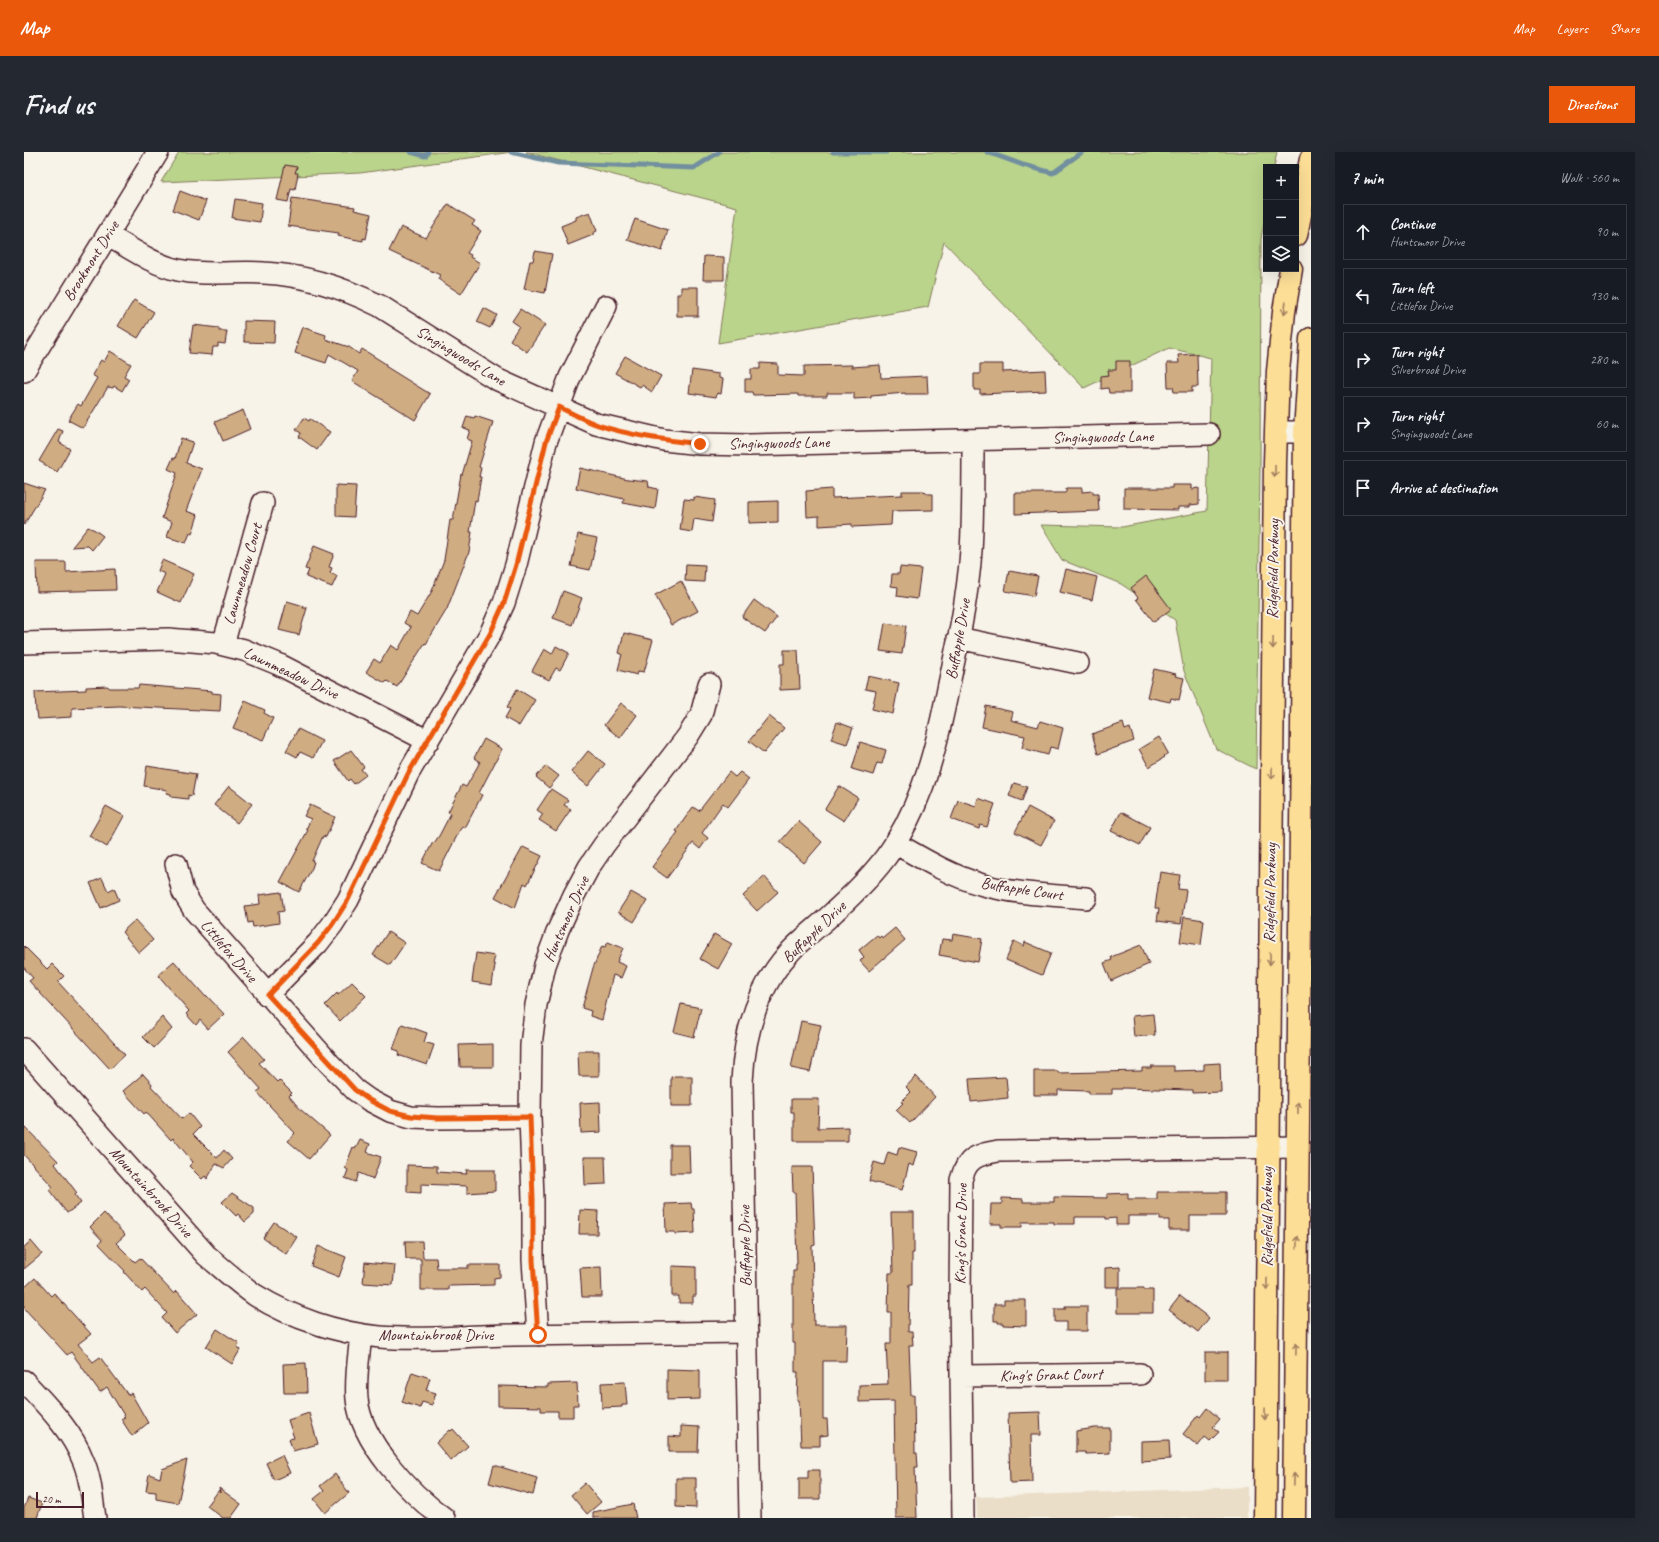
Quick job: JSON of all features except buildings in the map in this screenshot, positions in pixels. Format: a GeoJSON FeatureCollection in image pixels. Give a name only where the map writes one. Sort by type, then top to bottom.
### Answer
{"type":"FeatureCollection","features":[{"type":"Feature","properties":{"kind":"main road"},"geometry":{"type":"LineString","coordinates":[[1299,220],[1311,160]]}},
{"type":"Feature","properties":{"kind":"main road","name":"Ridgefield Parkway"},"geometry":{"type":"LineString","coordinates":[[1265,1518],[1276,432],[1278,371],[1284,312],[1291,272]]}},
{"type":"Feature","properties":{"kind":"main road","name":"Ridgefield Parkway"},"geometry":{"type":"LineString","coordinates":[[1294,1518],[1297,1147],[1308,432],[1311,339]]}},
{"type":"Feature","properties":{"kind":"street","name":"Brookmont Drive"},"geometry":{"type":"LineString","coordinates":[[24,371],[158,152]]}},
{"type":"Feature","properties":{"kind":"street","name":"Singingwoods Lane"},"geometry":{"type":"LineString","coordinates":[[107,235],[160,264],[180,270],[197,272],[264,272],[287,275],[324,283],[360,296],[380,306],[496,379],[596,424],[612,429],[664,440],[700,444],[749,445],[1209,434]]}},
{"type":"Feature","properties":{"kind":"street"},"geometry":{"type":"LineString","coordinates":[[268,995],[318,943],[348,900],[408,774],[490,634],[504,603],[516,565],[546,442],[570,377],[606,306]]}},
{"type":"Feature","properties":{"kind":"street"},"geometry":{"type":"LineString","coordinates":[[1276,432],[1308,432]]}},
{"type":"Feature","properties":{"kind":"street","name":"Buffapple Drive"},"geometry":{"type":"LineString","coordinates":[[750,1518],[742,1082],[743,1057],[748,1031],[757,1003],[773,975],[787,955],[806,936],[835,912],[865,882],[895,843],[919,797],[934,756],[968,580],[972,530],[973,440]]}},
{"type":"Feature","properties":{"kind":"street","name":"Lawnmeadow Court"},"geometry":{"type":"LineString","coordinates":[[223,645],[263,503]]}},
{"type":"Feature","properties":{"kind":"street"},"geometry":{"type":"LineString","coordinates":[[958,638],[1078,663]]}},
{"type":"Feature","properties":{"kind":"street","name":"Lawnmeadow Drive"},"geometry":{"type":"LineString","coordinates":[[24,643],[168,639],[223,645],[244,650],[278,664],[428,741]]}},
{"type":"Feature","properties":{"kind":"street","name":"Huntsmoor Drive"},"geometry":{"type":"LineString","coordinates":[[538,1335],[533,1260],[533,1199],[530,1117],[531,1045],[536,1005],[545,965],[558,930],[574,895],[604,845],[688,736],[701,715],[708,684]]}},
{"type":"Feature","properties":{"kind":"street","name":"Buffapple Court"},"geometry":{"type":"LineString","coordinates":[[895,843],[930,864],[982,885],[1028,893],[1086,898]]}},
{"type":"Feature","properties":{"kind":"street","name":"Littlefox Drive"},"geometry":{"type":"LineString","coordinates":[[176,864],[183,892],[194,910],[268,995],[355,1090],[369,1100],[390,1111],[411,1116],[438,1118],[530,1117]]}},
{"type":"Feature","properties":{"kind":"street","name":"Mountainbrook Drive"},"geometry":{"type":"LineString","coordinates":[[24,1049],[206,1255],[235,1280],[268,1302],[298,1316],[335,1329],[361,1335],[397,1338],[747,1332]]}},
{"type":"Feature","properties":{"kind":"street","name":"King's Grant Drive"},"geometry":{"type":"LineString","coordinates":[[963,1518],[961,1180],[964,1170],[973,1159],[981,1154],[998,1151],[1297,1147]]}},
{"type":"Feature","properties":{"kind":"street"},"geometry":{"type":"LineString","coordinates":[[361,1335],[357,1379],[357,1400],[365,1427],[372,1442],[391,1467],[419,1497],[444,1518]]}},
{"type":"Feature","properties":{"kind":"street","name":"King's Grant Court"},"geometry":{"type":"LineString","coordinates":[[961,1376],[1140,1374]]}},
{"type":"Feature","properties":{"kind":"street"},"geometry":{"type":"LineString","coordinates":[[24,1381],[60,1421],[77,1447],[84,1461],[90,1480],[95,1518]]}},
{"type":"Feature","properties":{"kind":"shaded area"},"geometry":{"type":"Polygon","coordinates":[[[1247,1487],[1247,1518],[977,1518],[976,1497],[1247,1487]]]}},
{"type":"Feature","properties":{"kind":"green space"},"geometry":{"type":"Polygon","coordinates":[[[179,152],[512,152],[360,173],[161,182],[179,152]]]}},
{"type":"Feature","properties":{"kind":"green space"},"geometry":{"type":"Polygon","coordinates":[[[526,152],[1277,152],[1275,164],[1263,164],[1256,769],[1216,749],[1184,671],[1175,620],[1121,584],[1062,560],[1041,525],[1122,527],[1207,511],[1211,358],[1169,348],[1084,388],[944,242],[928,307],[718,343],[737,207],[526,152]]]}},
{"type":"Feature","properties":{"kind":"waterway"},"geometry":{"type":"LineString","coordinates":[[411,152],[425,156],[428,152]]}},
{"type":"Feature","properties":{"kind":"waterway"},"geometry":{"type":"LineString","coordinates":[[511,152],[558,163],[694,168],[719,152]]}},
{"type":"Feature","properties":{"kind":"waterway"},"geometry":{"type":"LineString","coordinates":[[833,152],[886,152]]}},
{"type":"Feature","properties":{"kind":"waterway"},"geometry":{"type":"LineString","coordinates":[[987,152],[1023,165],[1053,173],[1082,152]]}},
{"type":"Feature","properties":{"kind":"route"},"geometry":{"type":"LineString","coordinates":[[538,1335],[533,1260],[533,1199],[530,1117],[438,1118],[411,1116],[390,1111],[369,1100],[355,1090],[268,995],[318,943],[348,900],[408,774],[490,634],[504,603],[516,565],[537,474],[546,442],[559,407],[596,424],[612,429],[664,440],[700,444]]}}]}
